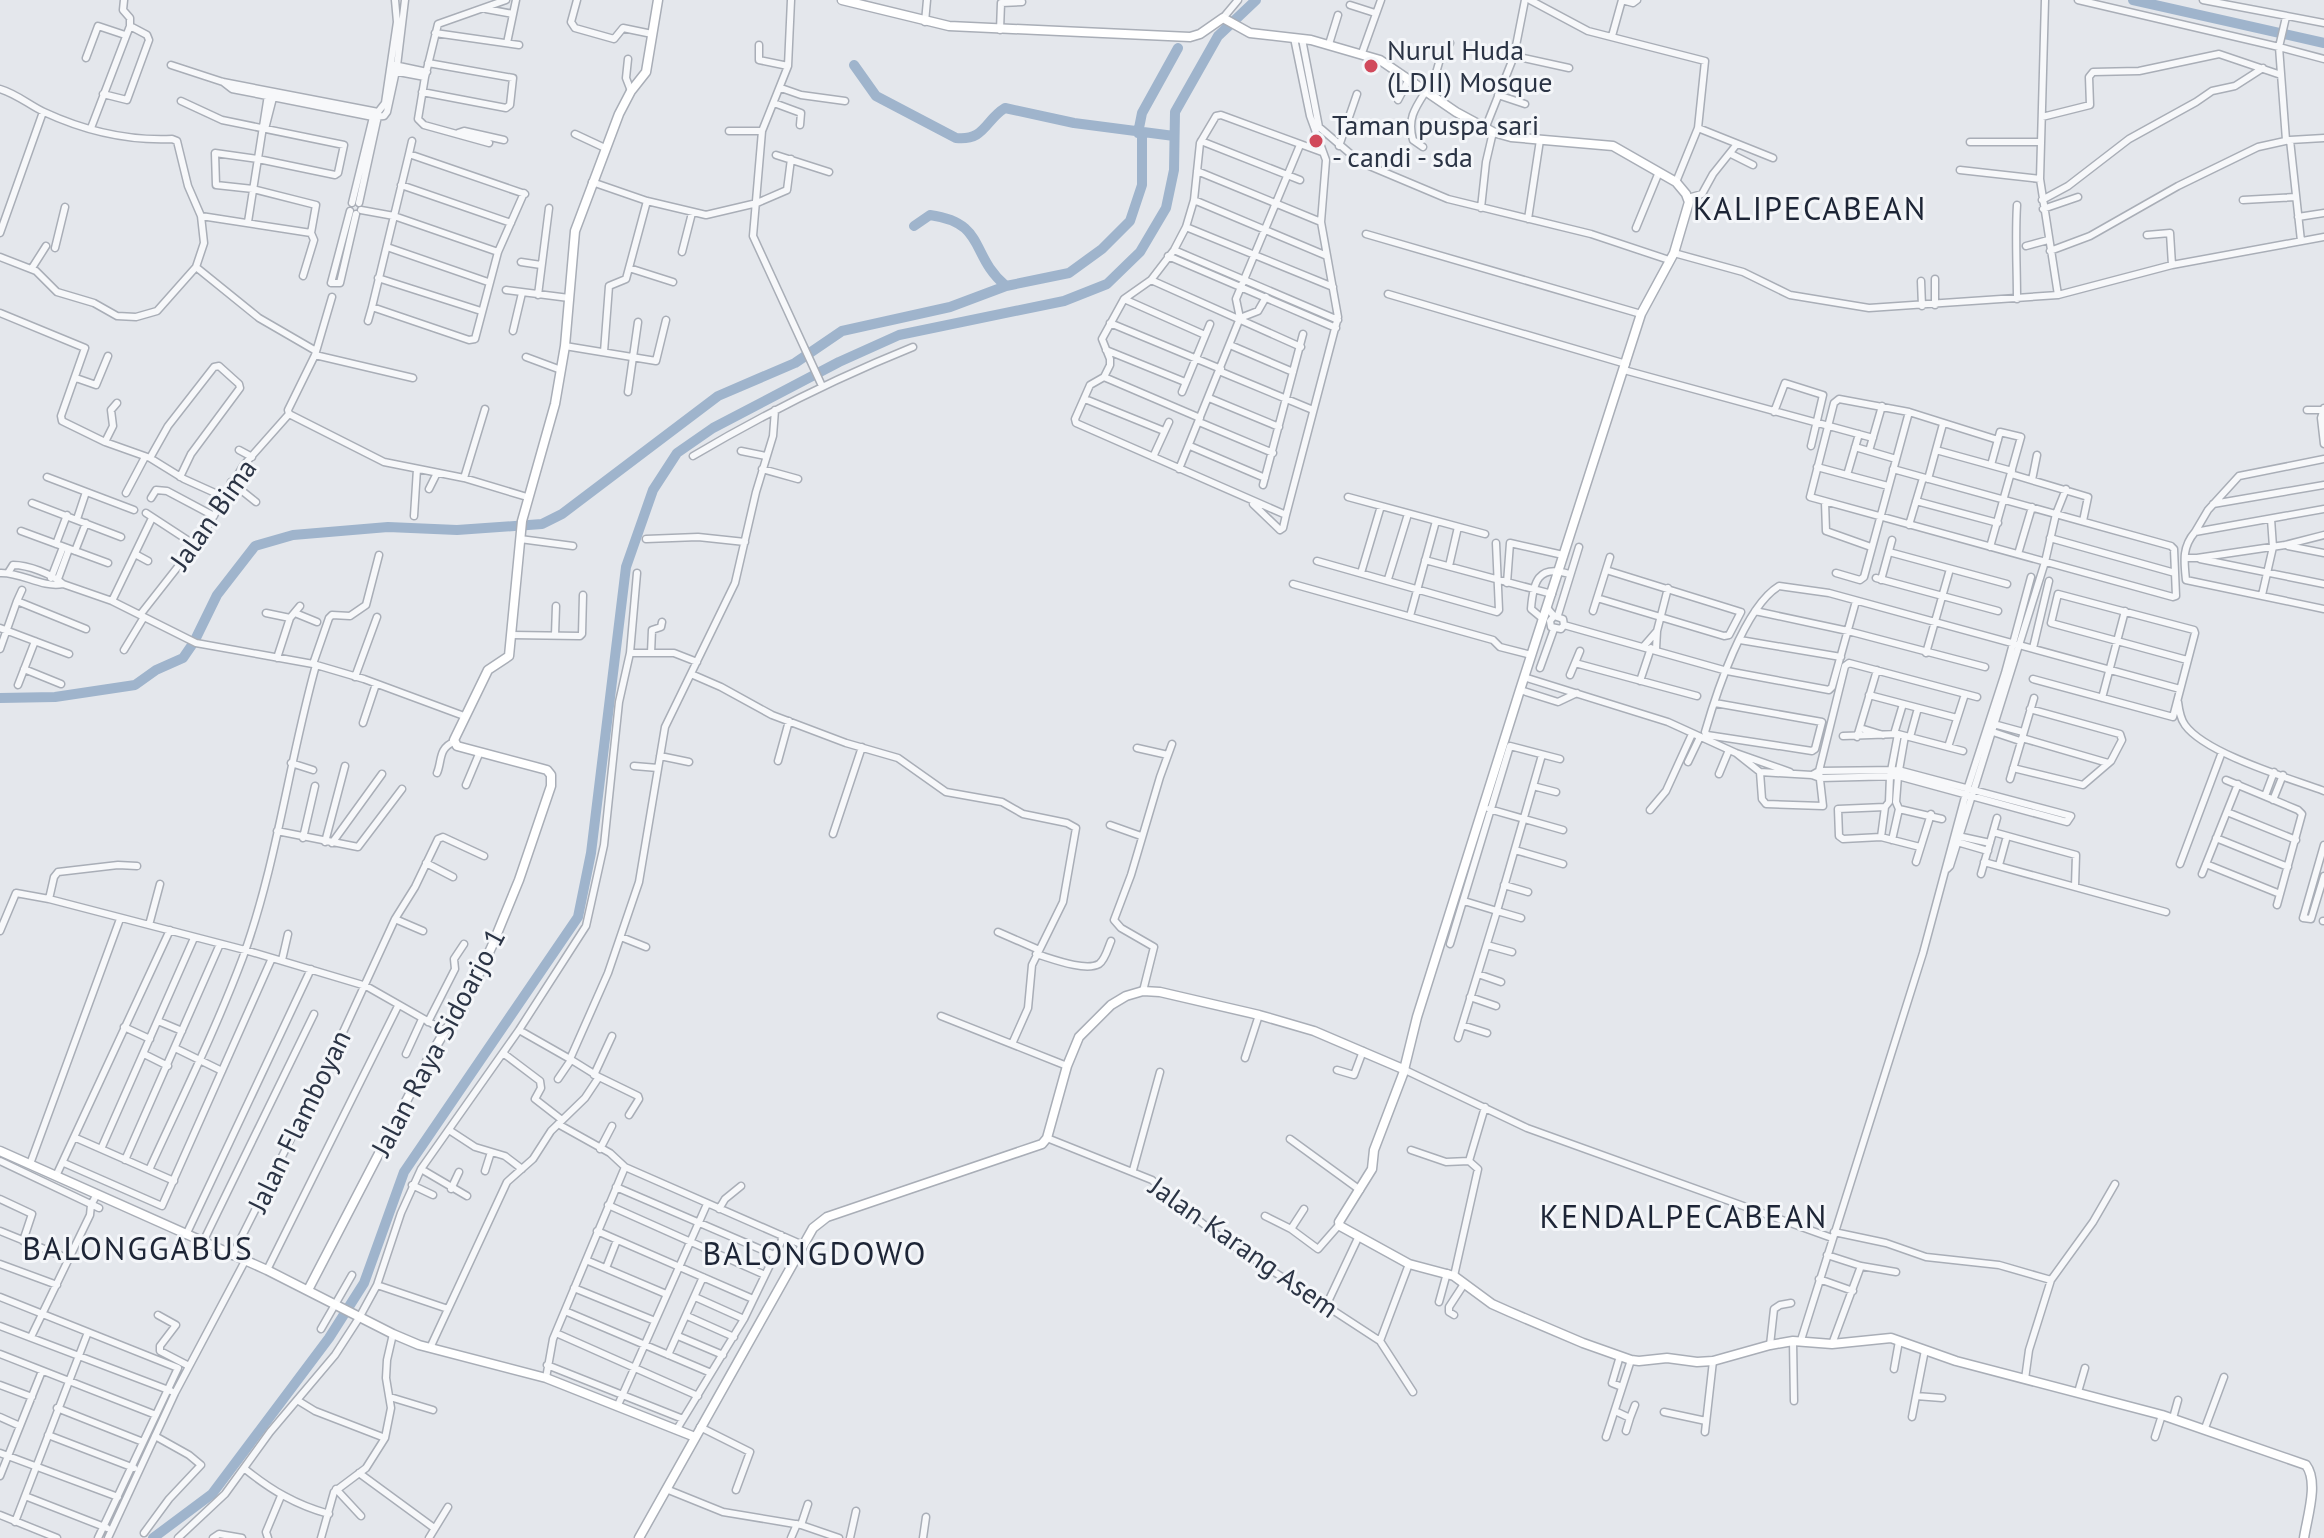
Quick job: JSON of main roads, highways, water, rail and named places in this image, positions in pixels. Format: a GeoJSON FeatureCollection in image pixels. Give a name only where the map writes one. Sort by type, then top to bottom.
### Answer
{"type":"FeatureCollection","features":[{"type":"Feature","properties":{"kind":"waterway"},"geometry":{"type":"LineString","coordinates":[[153,1538],[212,1494],[329,1338],[364,1283],[404,1172],[578,917],[591,853],[626,567],[653,490],[677,453],[713,428],[839,362],[899,335],[1064,301],[1107,284],[1140,252],[1166,208],[1174,170],[1175,112],[1218,36],[1256,0]]}},
{"type":"Feature","properties":{"kind":"waterway"},"geometry":{"type":"LineString","coordinates":[[2133,0],[2324,43]]}},
{"type":"Feature","properties":{"kind":"waterway"},"geometry":{"type":"LineString","coordinates":[[1138,133],[1142,113],[1178,48]]}},
{"type":"Feature","properties":{"kind":"waterway"},"geometry":{"type":"LineString","coordinates":[[854,65],[876,96],[956,138],[979,133],[1005,108],[1074,123],[1174,136]]}},
{"type":"Feature","properties":{"kind":"waterway"},"geometry":{"type":"LineString","coordinates":[[0,698],[55,697],[135,685],[156,670],[183,658],[217,595],[255,546],[293,535],[388,527],[457,530],[542,524],[562,514],[718,396],[795,363],[842,331],[950,307],[1006,286],[1069,273],[1102,249],[1130,221],[1142,185],[1142,133]]}},
{"type":"Feature","properties":{"kind":"waterway"},"geometry":{"type":"LineString","coordinates":[[914,226],[930,215],[961,225],[976,242],[994,274],[1006,286]]}},
{"type":"Feature","properties":{"kind":"place","name":"Nurul Huda (LDII) Mosque"},"geometry":{"type":"Point","coordinates":[1371,66]}},
{"type":"Feature","properties":{"kind":"place","name":"Taman puspa sari - candi - sda"},"geometry":{"type":"Point","coordinates":[1316,141]}},
{"type":"Feature","properties":{"kind":"district","name":"KALIPECABEAN"},"geometry":{"type":"Point","coordinates":[1810,209]}},
{"type":"Feature","properties":{"kind":"district","name":"KENDALPECABEAN"},"geometry":{"type":"Point","coordinates":[1684,1217]}},
{"type":"Feature","properties":{"kind":"district","name":"BALONGGABUS"},"geometry":{"type":"Point","coordinates":[138,1249]}},
{"type":"Feature","properties":{"kind":"district","name":"BALONGDOWO"},"geometry":{"type":"Point","coordinates":[815,1254]}}]}
